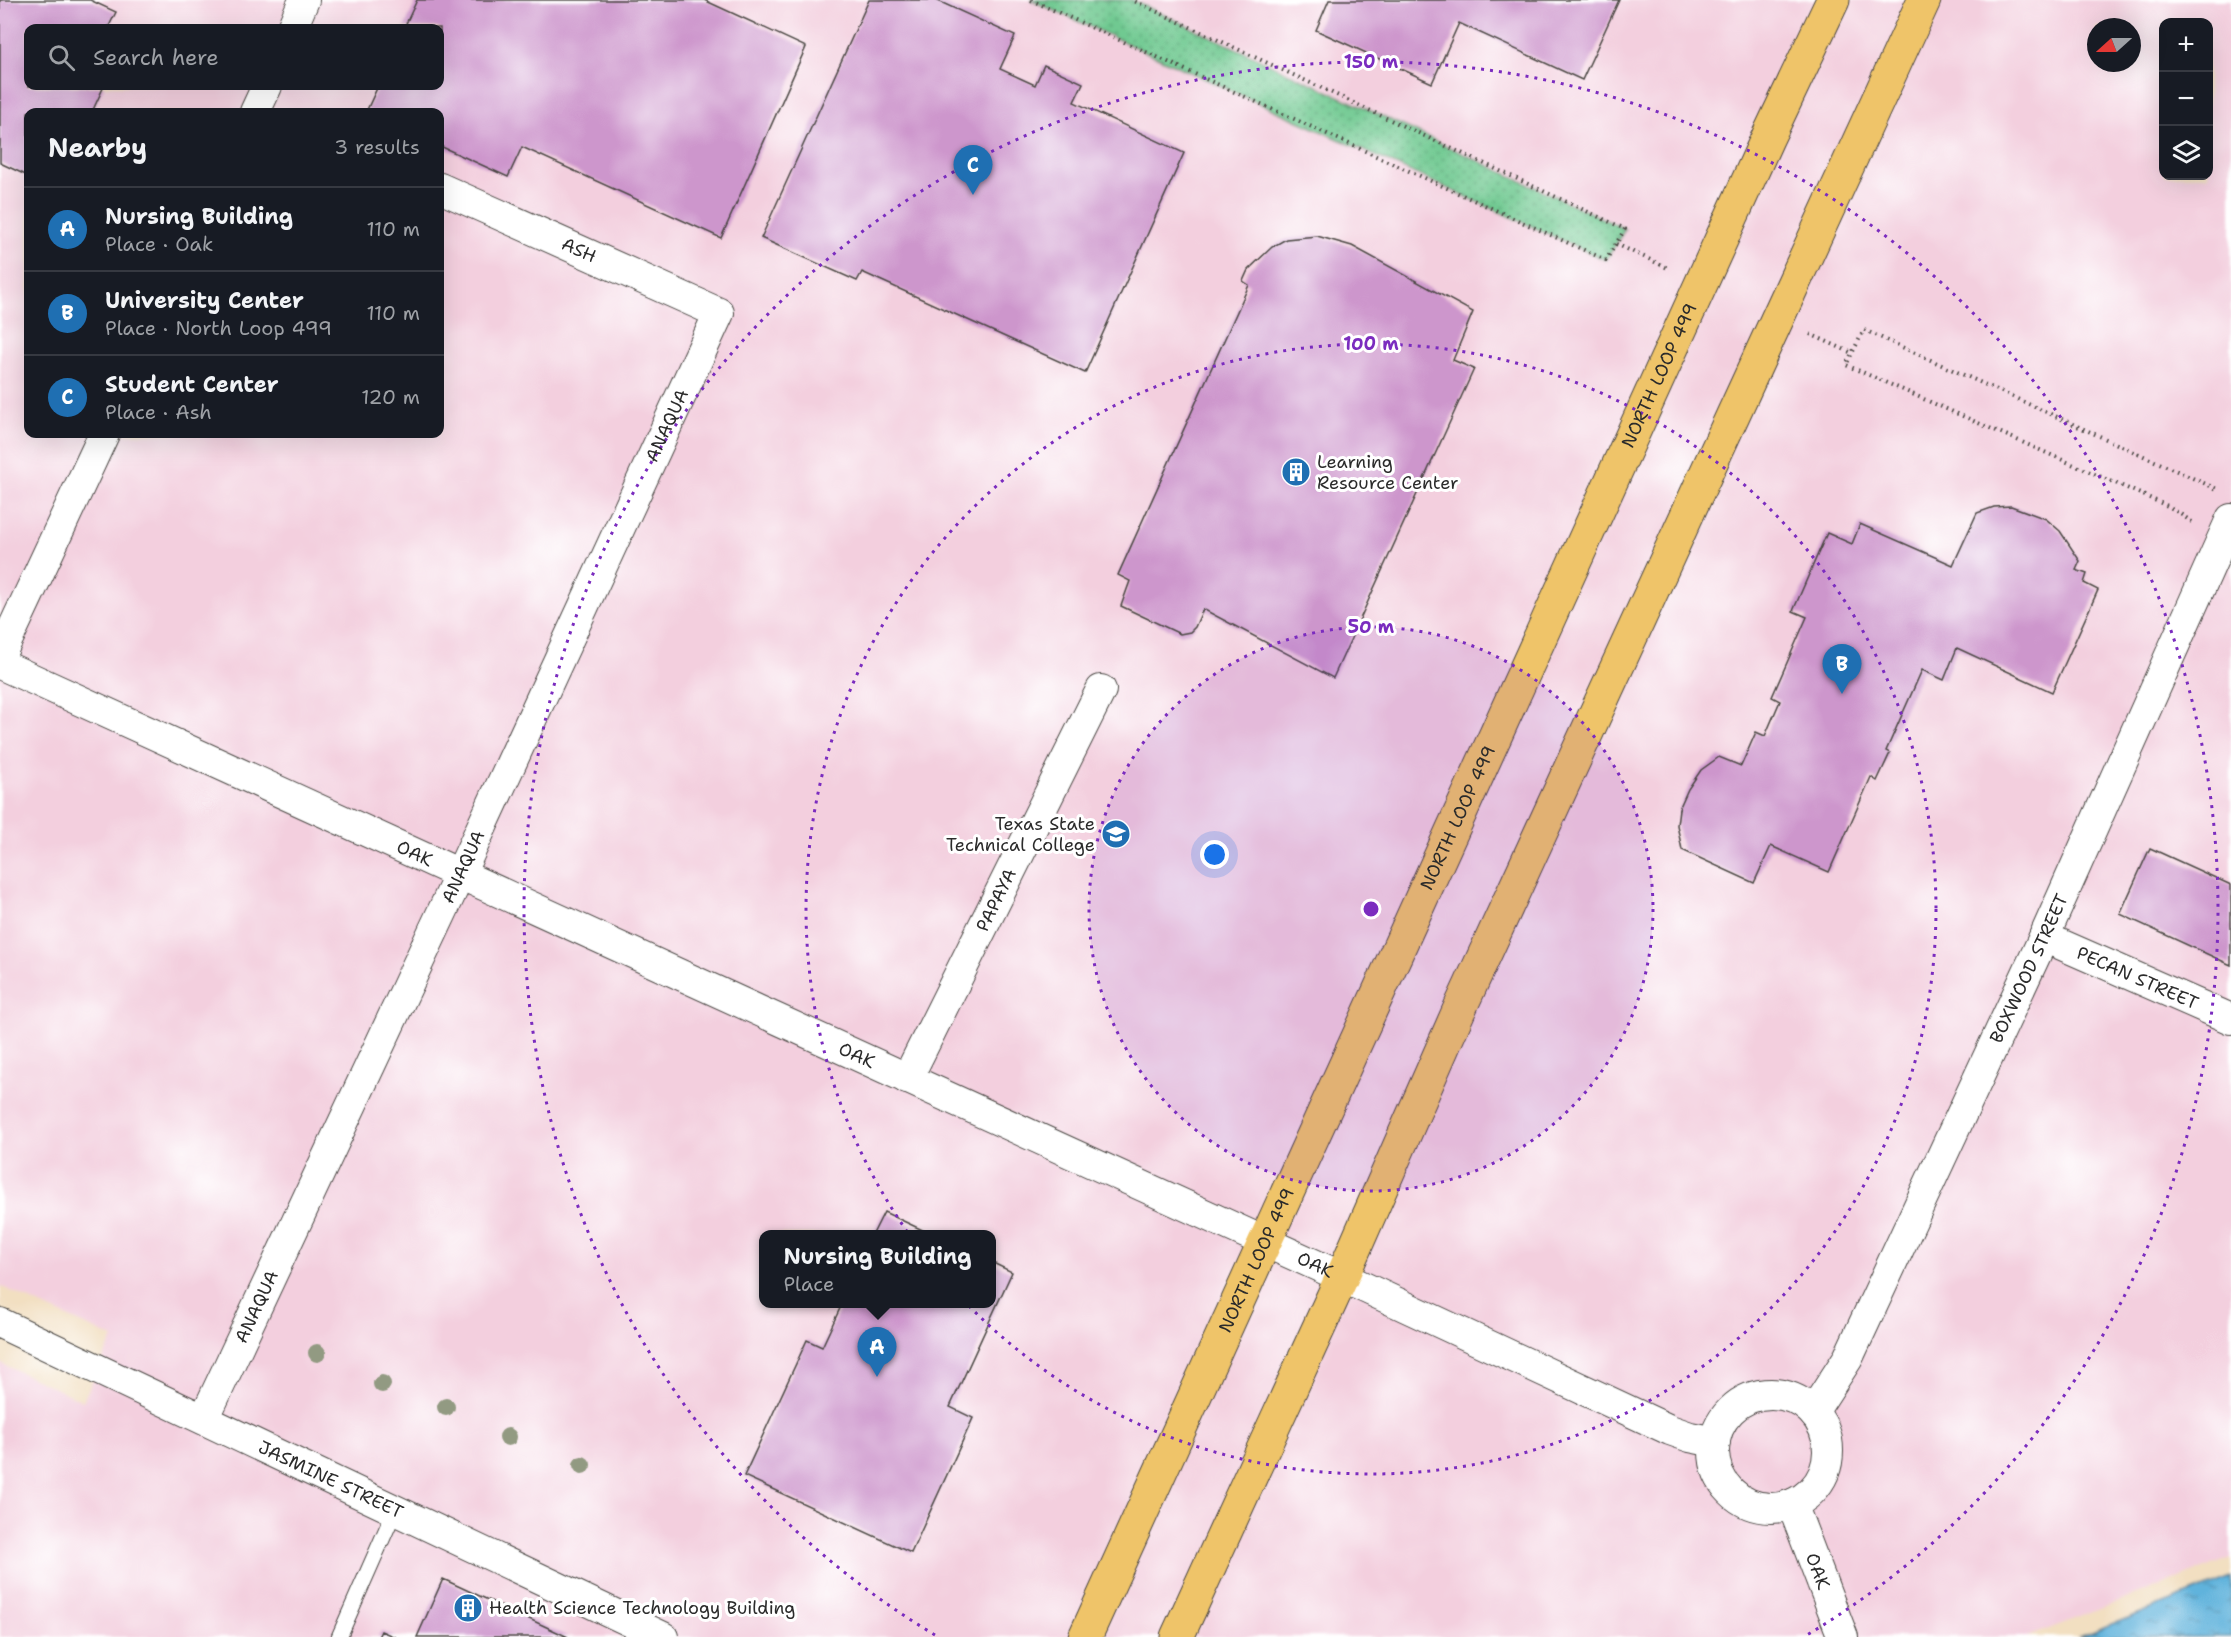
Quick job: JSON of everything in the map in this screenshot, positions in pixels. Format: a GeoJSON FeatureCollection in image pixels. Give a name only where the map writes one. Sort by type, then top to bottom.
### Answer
{"type":"FeatureCollection","features":[{"type":"Feature","properties":{"kind":"main road","name":"NORTH LOOP 499"},"geometry":{"type":"LineString","coordinates":[[1084,1637],[1757,160],[1833,0]]}},
{"type":"Feature","properties":{"kind":"main road"},"geometry":{"type":"LineString","coordinates":[[1178,1637],[1342,1277],[1460,1008],[1924,0]]}},
{"type":"Feature","properties":{"kind":"street"},"geometry":{"type":"LineString","coordinates":[[294,24],[304,0]]}},
{"type":"Feature","properties":{"kind":"street","name":"ASH"},"geometry":{"type":"LineString","coordinates":[[444,190],[719,313]]}},
{"type":"Feature","properties":{"kind":"street","name":"ANAQUA"},"geometry":{"type":"LineString","coordinates":[[204,1419],[460,874],[719,313]]}},
{"type":"Feature","properties":{"kind":"street"},"geometry":{"type":"LineString","coordinates":[[0,656],[102,438]]}},
{"type":"Feature","properties":{"kind":"street","name":"BOXWOOD STREET"},"geometry":{"type":"LineString","coordinates":[[1813,1412],[1848,1358],[2044,937],[2226,530]]}},
{"type":"Feature","properties":{"kind":"street","name":"OAK"},"geometry":{"type":"LineString","coordinates":[[0,664],[1342,1277],[1670,1430],[1715,1442]]}},
{"type":"Feature","properties":{"kind":"street","name":"PAPAYA"},"geometry":{"type":"LineString","coordinates":[[907,1079],[1101,690]]}},
{"type":"Feature","properties":{"kind":"street","name":"PECAN STREET"},"geometry":{"type":"LineString","coordinates":[[2044,937],[2231,1019]]}},
{"type":"Feature","properties":{"kind":"street","name":"JASMINE STREET"},"geometry":{"type":"LineString","coordinates":[[0,1323],[663,1637]]}},
{"type":"Feature","properties":{"kind":"street"},"geometry":{"type":"LineString","coordinates":[[1778,1394],[1797,1400],[1813,1412],[1823,1425],[1828,1442],[1828,1458],[1824,1474],[1816,1488],[1803,1499],[1792,1504],[1768,1509],[1748,1504],[1732,1492],[1719,1475],[1714,1456],[1715,1442],[1724,1417],[1739,1403],[1758,1395],[1778,1394]]}},
{"type":"Feature","properties":{"kind":"street","name":"OAK"},"geometry":{"type":"LineString","coordinates":[[1792,1504],[1843,1637]]}},
{"type":"Feature","properties":{"kind":"lane"},"geometry":{"type":"LineString","coordinates":[[339,1637],[395,1510]]}},
{"type":"Feature","properties":{"kind":"path"},"geometry":{"type":"LineString","coordinates":[[1031,0],[1606,260],[1625,229],[1132,0]]}},
{"type":"Feature","properties":{"kind":"path"},"geometry":{"type":"LineString","coordinates":[[2220,490],[1864,330],[1846,365],[2226,530]]}},
{"type":"Feature","properties":{"kind":"shaded area","name":"Texas State Technical College"},"geometry":{"type":"Polygon","coordinates":[[[0,0],[2231,0],[2231,1558],[2028,1637],[0,1637],[0,1363],[83,1401],[113,1338],[0,1286],[0,0]]]}},
{"type":"Feature","properties":{"kind":"green space"},"geometry":{"type":"Polygon","coordinates":[[[1031,0],[1132,0],[1625,229],[1606,260],[1031,0]]]}},
{"type":"Feature","properties":{"kind":"water"},"geometry":{"type":"Polygon","coordinates":[[[2231,1578],[2231,1637],[2079,1637],[2231,1578]]]}},
{"type":"Feature","properties":{"kind":"building"},"geometry":{"type":"Polygon","coordinates":[[[0,0],[90,0],[116,12],[110,24],[24,24],[24,90],[102,90],[94,108],[24,108],[24,174],[0,163],[0,0]]]}},
{"type":"Feature","properties":{"kind":"building"},"geometry":{"type":"Polygon","coordinates":[[[417,0],[704,0],[806,47],[721,238],[522,147],[508,177],[444,148],[444,108],[368,108],[376,90],[444,90],[444,24],[406,24],[417,0]]]}},
{"type":"Feature","properties":{"kind":"building"},"geometry":{"type":"Polygon","coordinates":[[[869,0],[936,0],[1015,36],[1000,69],[1035,85],[1044,65],[1083,83],[1074,102],[1184,153],[1085,373],[862,272],[857,281],[761,238],[869,0]]]}},
{"type":"Feature","properties":{"kind":"building"},"geometry":{"type":"Polygon","coordinates":[[[1329,0],[1619,0],[1582,80],[1459,23],[1432,83],[1316,30],[1329,0]]]}},
{"type":"Feature","properties":{"kind":"building","name":"Learning Resource Center"},"geometry":{"type":"Polygon","coordinates":[[[1317,236],[1352,246],[1473,312],[1453,360],[1474,369],[1333,678],[1203,609],[1195,627],[1190,632],[1180,634],[1121,606],[1130,581],[1118,575],[1249,285],[1243,281],[1248,270],[1272,247],[1286,239],[1317,236]]]}},
{"type":"Feature","properties":{"kind":"building"},"geometry":{"type":"Polygon","coordinates":[[[2011,506],[2046,519],[2060,531],[2080,561],[2076,570],[2087,574],[2084,583],[2098,590],[2052,692],[1957,648],[1944,680],[1922,670],[1886,751],[1890,753],[1877,781],[1871,777],[1829,872],[1771,846],[1754,883],[1682,850],[1677,825],[1679,809],[1688,789],[1701,770],[1719,757],[1741,766],[1756,732],[1765,736],[1780,701],[1772,697],[1807,617],[1793,611],[1827,533],[1852,544],[1860,524],[1953,565],[1977,513],[1994,507],[2011,506]]]}},
{"type":"Feature","properties":{"kind":"building"},"geometry":{"type":"Polygon","coordinates":[[[2150,848],[2231,885],[2231,965],[2120,914],[2150,848]]]}},
{"type":"Feature","properties":{"kind":"building"},"geometry":{"type":"Polygon","coordinates":[[[884,1212],[922,1230],[875,1230],[884,1212]]]}},
{"type":"Feature","properties":{"kind":"building"},"geometry":{"type":"Polygon","coordinates":[[[996,1264],[1012,1272],[996,1307],[996,1264]]]}},
{"type":"Feature","properties":{"kind":"building"},"geometry":{"type":"Polygon","coordinates":[[[840,1308],[995,1308],[950,1407],[973,1418],[911,1553],[744,1476],[807,1340],[822,1347],[840,1308]]]}},
{"type":"Feature","properties":{"kind":"building","name":"Health Science Technology Building"},"geometry":{"type":"Polygon","coordinates":[[[443,1579],[568,1637],[417,1637],[443,1579]]]}},
{"type":"Feature","properties":{"kind":"building"},"geometry":{"type":"Polygon","coordinates":[[[381,1631],[395,1637],[378,1637],[381,1631]]]}},
{"type":"Feature","properties":{"kind":"place","name":"Student Center"},"geometry":{"type":"Point","coordinates":[973,195]}},
{"type":"Feature","properties":{"kind":"place","name":"Learning Resource Center"},"geometry":{"type":"Point","coordinates":[1296,472]}},
{"type":"Feature","properties":{"kind":"place","name":"University Center"},"geometry":{"type":"Point","coordinates":[1842,694]}},
{"type":"Feature","properties":{"kind":"place","name":"Texas State Technical College"},"geometry":{"type":"Point","coordinates":[1116,834]}},
{"type":"Feature","properties":{"kind":"place","name":"Nursing Building"},"geometry":{"type":"Point","coordinates":[877,1377]}},
{"type":"Feature","properties":{"kind":"place","name":"Health Science Technology Building"},"geometry":{"type":"Point","coordinates":[468,1608]}}]}
